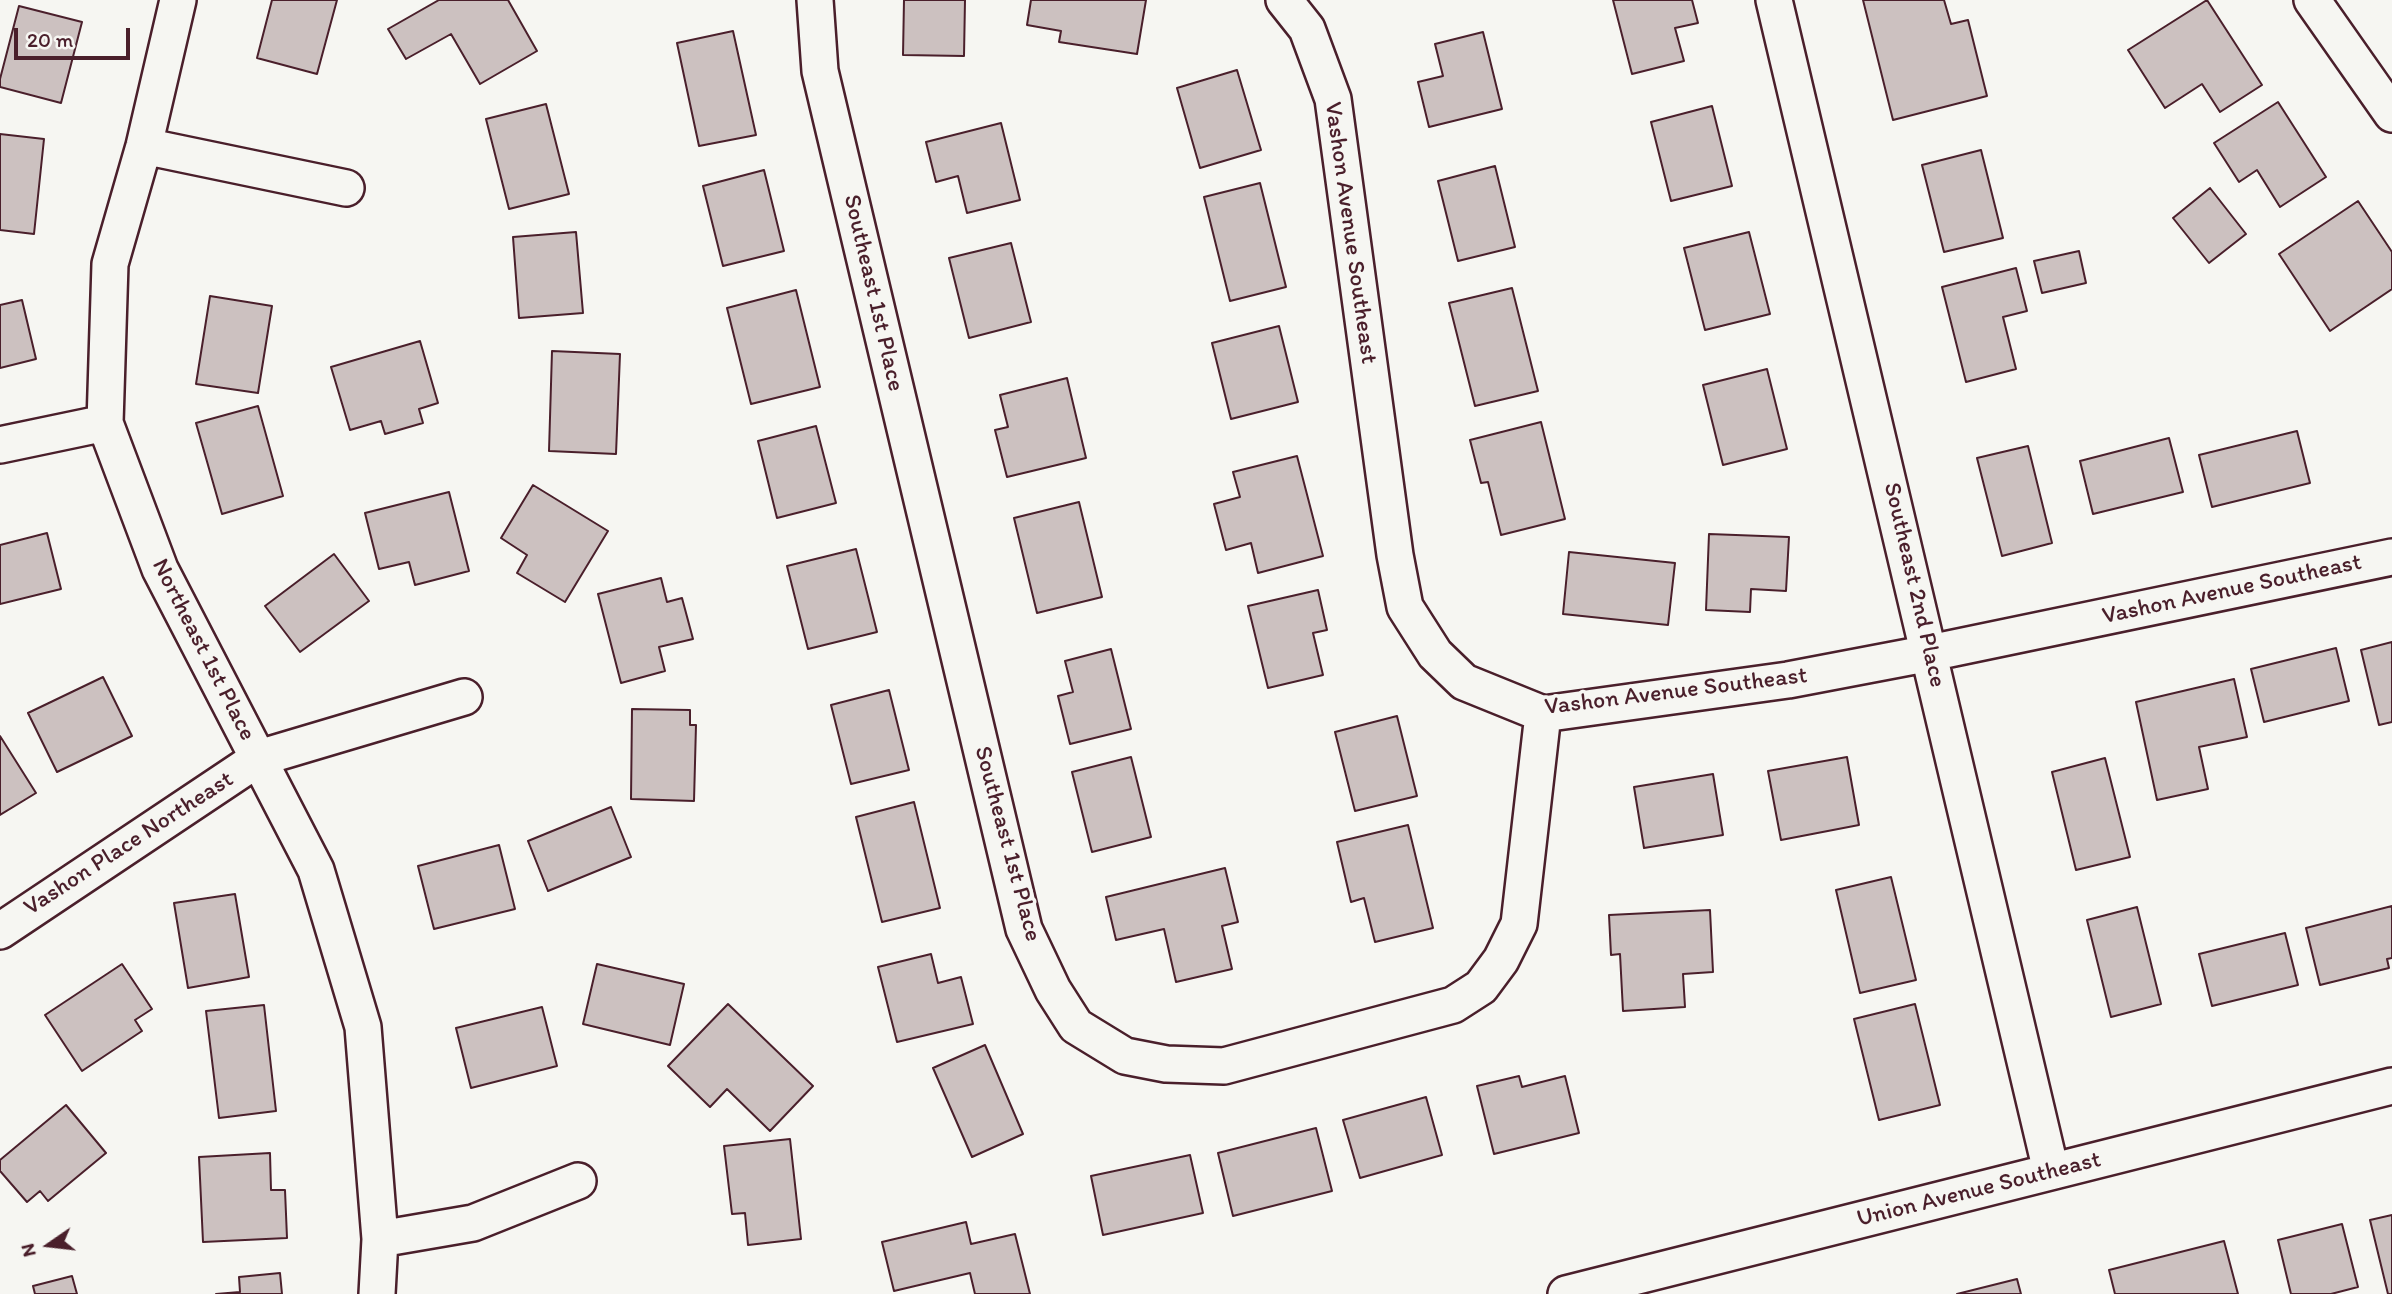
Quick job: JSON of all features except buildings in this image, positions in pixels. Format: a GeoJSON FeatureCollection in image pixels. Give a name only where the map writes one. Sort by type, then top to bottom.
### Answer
{"type":"FeatureCollection","features":[{"type":"Feature","properties":{"kind":"street","name":"Northeast 1st Place"},"geometry":{"type":"LineString","coordinates":[[178,0],[145,146],[110,264],[105,423],[160,569],[316,870],[363,1027],[380,1239],[377,1294]]}},
{"type":"Feature","properties":{"kind":"street","name":"Southeast 1st Place"},"geometry":{"type":"LineString","coordinates":[[815,0],[820,71],[1024,929],[1053,990],[1076,1026],[1125,1056],[1166,1063],[1224,1066],[1453,1005],[1481,987],[1500,960],[1519,924],[1543,714]]}},
{"type":"Feature","properties":{"kind":"street","name":"Vashon Avenue Southeast"},"geometry":{"type":"LineString","coordinates":[[1284,0],[1307,29],[1333,99],[1395,555],[1405,607],[1435,654],[1464,682],[1543,714],[1788,680],[2392,557]]}},
{"type":"Feature","properties":{"kind":"street","name":"Southeast 2nd Place"},"geometry":{"type":"LineString","coordinates":[[1774,0],[2051,1171]]}},
{"type":"Feature","properties":{"kind":"street"},"geometry":{"type":"LineString","coordinates":[[2312,0],[2392,114]]}},
{"type":"Feature","properties":{"kind":"street"},"geometry":{"type":"LineString","coordinates":[[145,146],[346,188]]}},
{"type":"Feature","properties":{"kind":"street"},"geometry":{"type":"LineString","coordinates":[[0,445],[105,423]]}},
{"type":"Feature","properties":{"kind":"street","name":"Vashon Place Northeast"},"geometry":{"type":"LineString","coordinates":[[0,931],[259,758],[464,697]]}},
{"type":"Feature","properties":{"kind":"street","name":"Union Avenue Southeast"},"geometry":{"type":"LineString","coordinates":[[1568,1294],[2392,1086]]}},
{"type":"Feature","properties":{"kind":"street"},"geometry":{"type":"LineString","coordinates":[[380,1239],[472,1223],[578,1181]]}}]}
